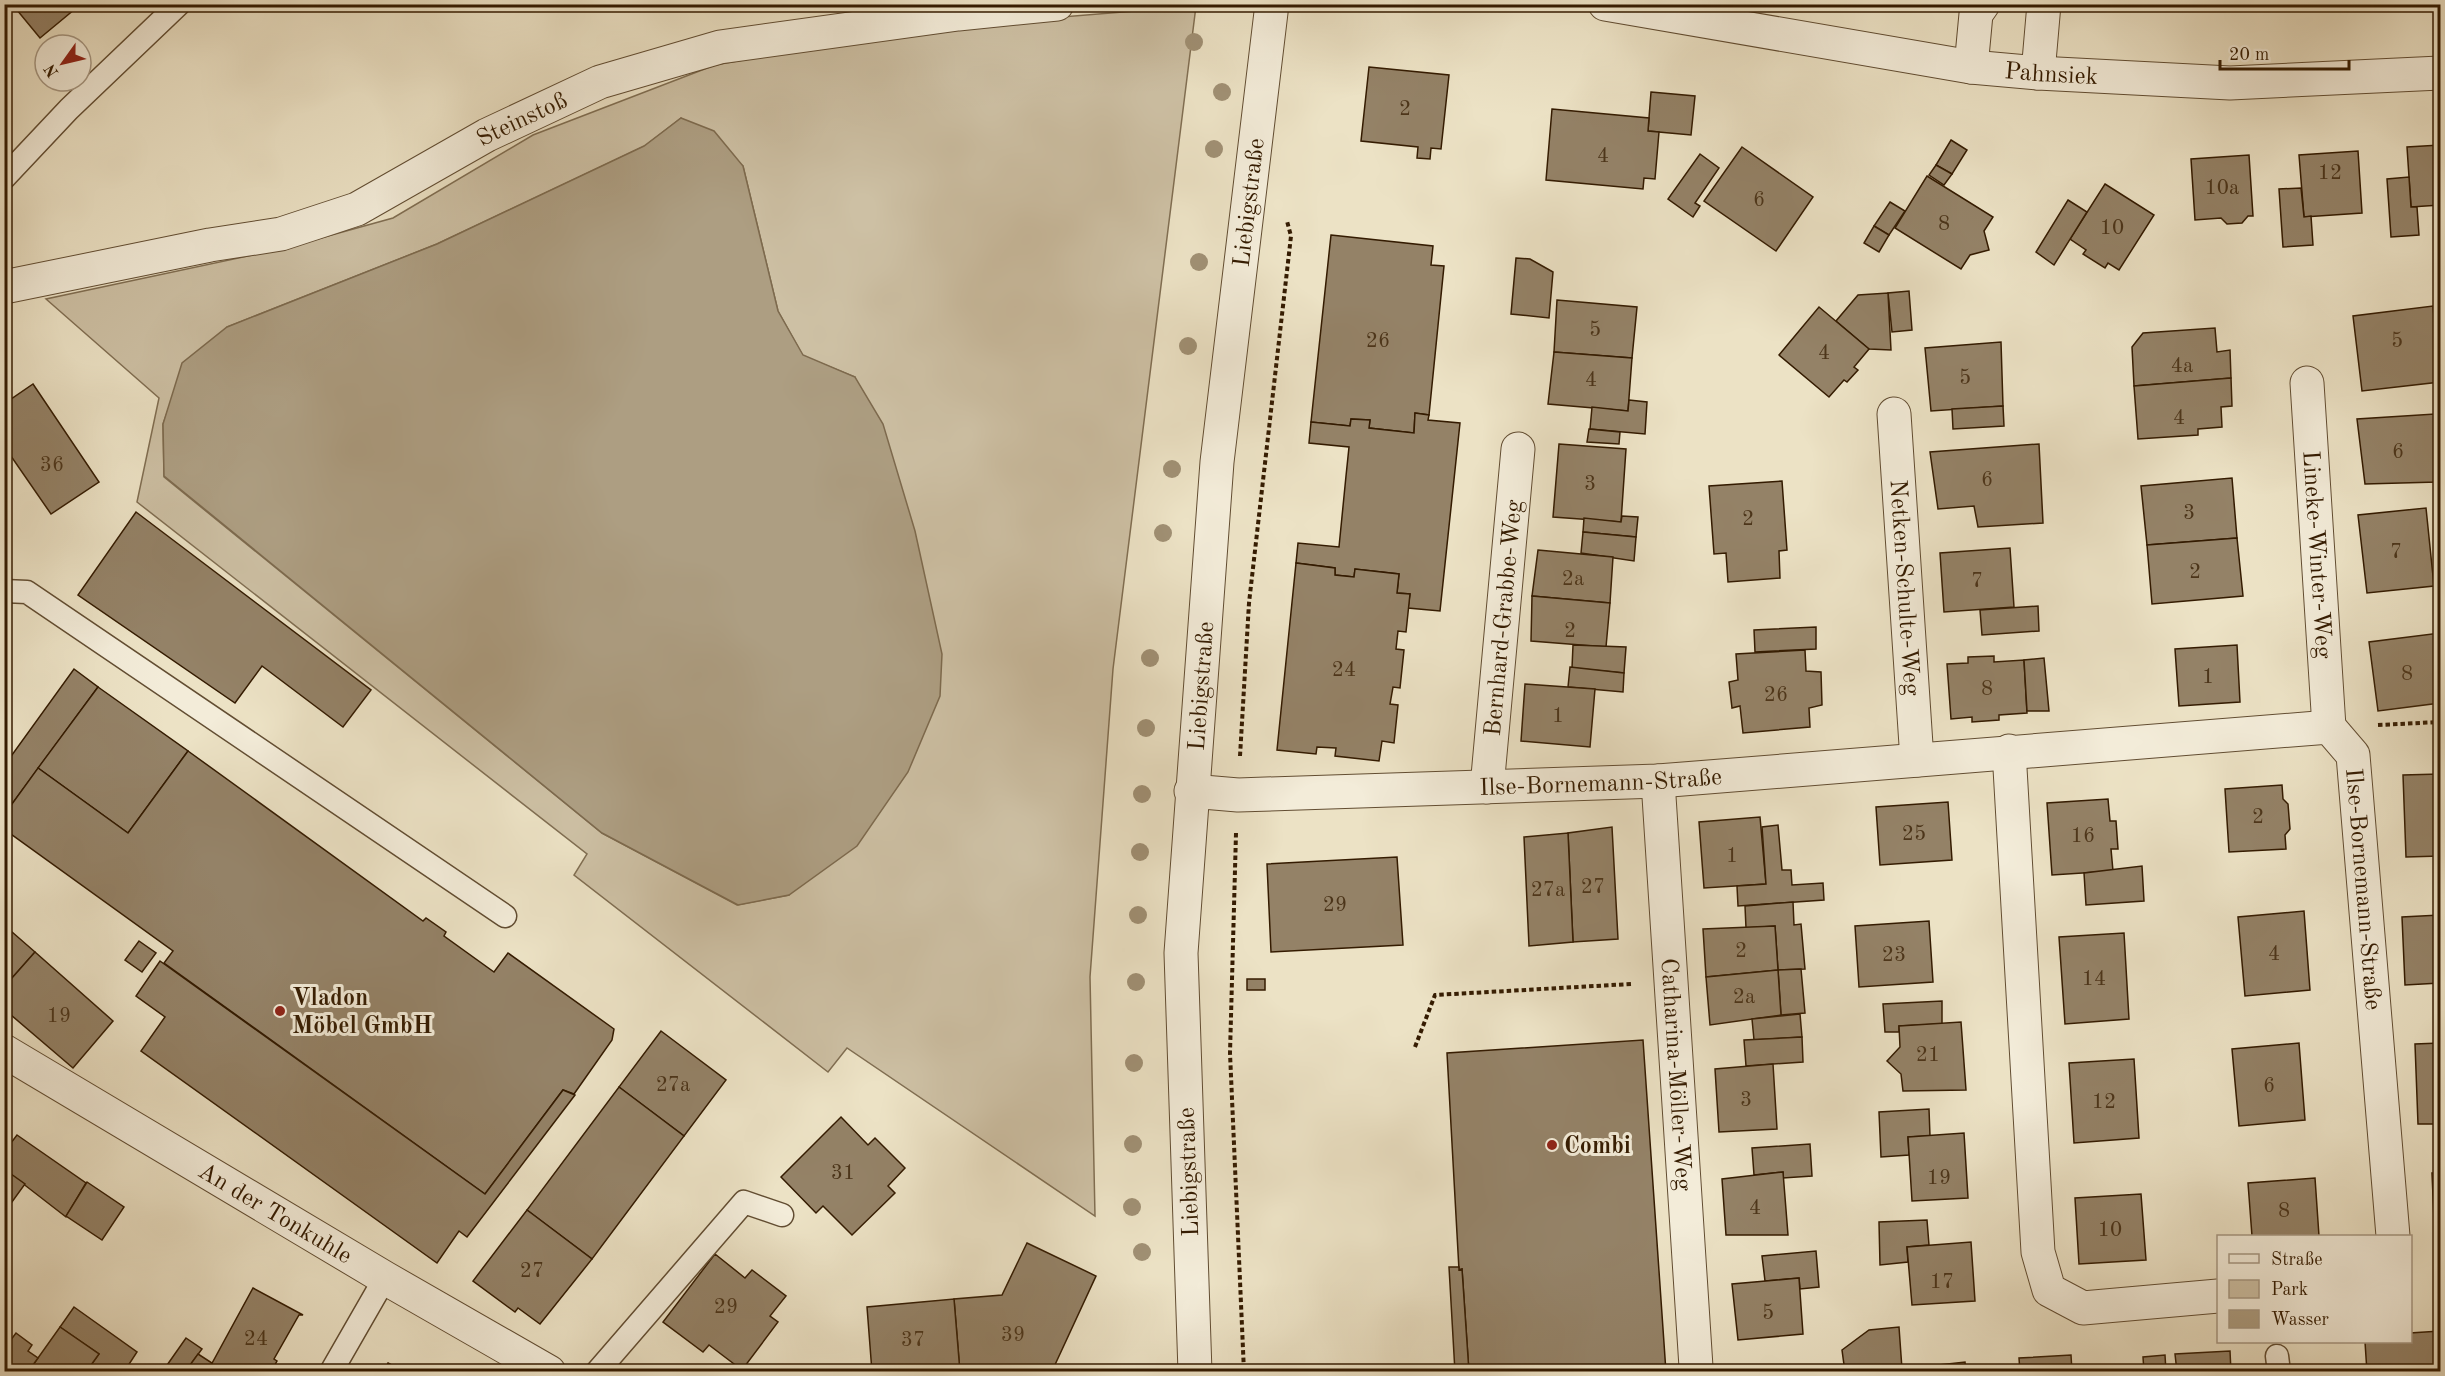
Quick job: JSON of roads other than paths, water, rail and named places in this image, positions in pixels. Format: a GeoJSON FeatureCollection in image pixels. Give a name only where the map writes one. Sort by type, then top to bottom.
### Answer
{"type":"FeatureCollection","features":[{"type":"Feature","properties":{"kind":"street","name":"Steinstoß"},"geometry":{"type":"LineString","coordinates":[[4,287],[210,245],[281,234],[357,209],[486,135],[600,82],[720,47],[958,14],[1057,4]]}},
{"type":"Feature","properties":{"kind":"street","name":"Liebigstraße"},"geometry":{"type":"LineString","coordinates":[[1195,1371],[1181,953],[1191,791],[1217,462],[1272,4]]}},
{"type":"Feature","properties":{"kind":"street","name":"Pahnsiek"},"geometry":{"type":"LineString","coordinates":[[1605,4],[1666,9],[1971,67],[2038,73],[2230,83],[2440,74]]}},
{"type":"Feature","properties":{"kind":"street"},"geometry":{"type":"LineString","coordinates":[[1971,67],[1976,14],[1983,4]]}},
{"type":"Feature","properties":{"kind":"street"},"geometry":{"type":"LineString","coordinates":[[2038,73],[2044,4]]}},
{"type":"Feature","properties":{"kind":"street","name":"Lineke-Winter-Weg"},"geometry":{"type":"LineString","coordinates":[[2307,382],[2329,727]]}},
{"type":"Feature","properties":{"kind":"street","name":"Netken-Schulte-Weg"},"geometry":{"type":"LineString","coordinates":[[1894,414],[1917,760]]}},
{"type":"Feature","properties":{"kind":"street","name":"Bernhard-Grabbe-Weg"},"geometry":{"type":"LineString","coordinates":[[1487,787],[1518,449]]}},
{"type":"Feature","properties":{"kind":"street","name":"Ilse-Bornemann-Straße"},"geometry":{"type":"LineString","coordinates":[[1191,791],[1238,795],[1658,781],[2329,727],[2353,755],[2393,1235]]}},
{"type":"Feature","properties":{"kind":"street"},"geometry":{"type":"LineString","coordinates":[[2009,751],[2038,1252],[2049,1290],[2083,1308],[2217,1296]]}},
{"type":"Feature","properties":{"kind":"street","name":"Catharina-Möller-Weg"},"geometry":{"type":"LineString","coordinates":[[1658,781],[1696,1367]]}},
{"type":"Feature","properties":{"kind":"street","name":"An der Tonkuhle"},"geometry":{"type":"LineString","coordinates":[[4,1051],[386,1278],[549,1371]]}},
{"type":"Feature","properties":{"kind":"lane"},"geometry":{"type":"LineString","coordinates":[[4,178],[69,109],[179,4]]}},
{"type":"Feature","properties":{"kind":"lane"},"geometry":{"type":"LineString","coordinates":[[4,591],[27,592],[505,916]]}},
{"type":"Feature","properties":{"kind":"lane"},"geometry":{"type":"LineString","coordinates":[[597,1371],[744,1202],[782,1215]]}},
{"type":"Feature","properties":{"kind":"lane"},"geometry":{"type":"LineString","coordinates":[[331,1371],[386,1278]]}},
{"type":"Feature","properties":{"kind":"water"},"geometry":{"type":"Polygon","coordinates":[[[681,118],[714,131],[743,166],[778,311],[803,355],[855,377],[883,424],[915,531],[942,654],[940,696],[908,772],[857,846],[789,895],[738,905],[602,833],[164,476],[163,424],[182,363],[227,327],[437,244],[644,146],[681,118]]]}},
{"type":"Feature","properties":{"kind":"place","name":"Vladon Möbel GmbH"},"geometry":{"type":"Point","coordinates":[280,1011]}},
{"type":"Feature","properties":{"kind":"place","name":"Combi"},"geometry":{"type":"Point","coordinates":[1552,1145]}}]}
